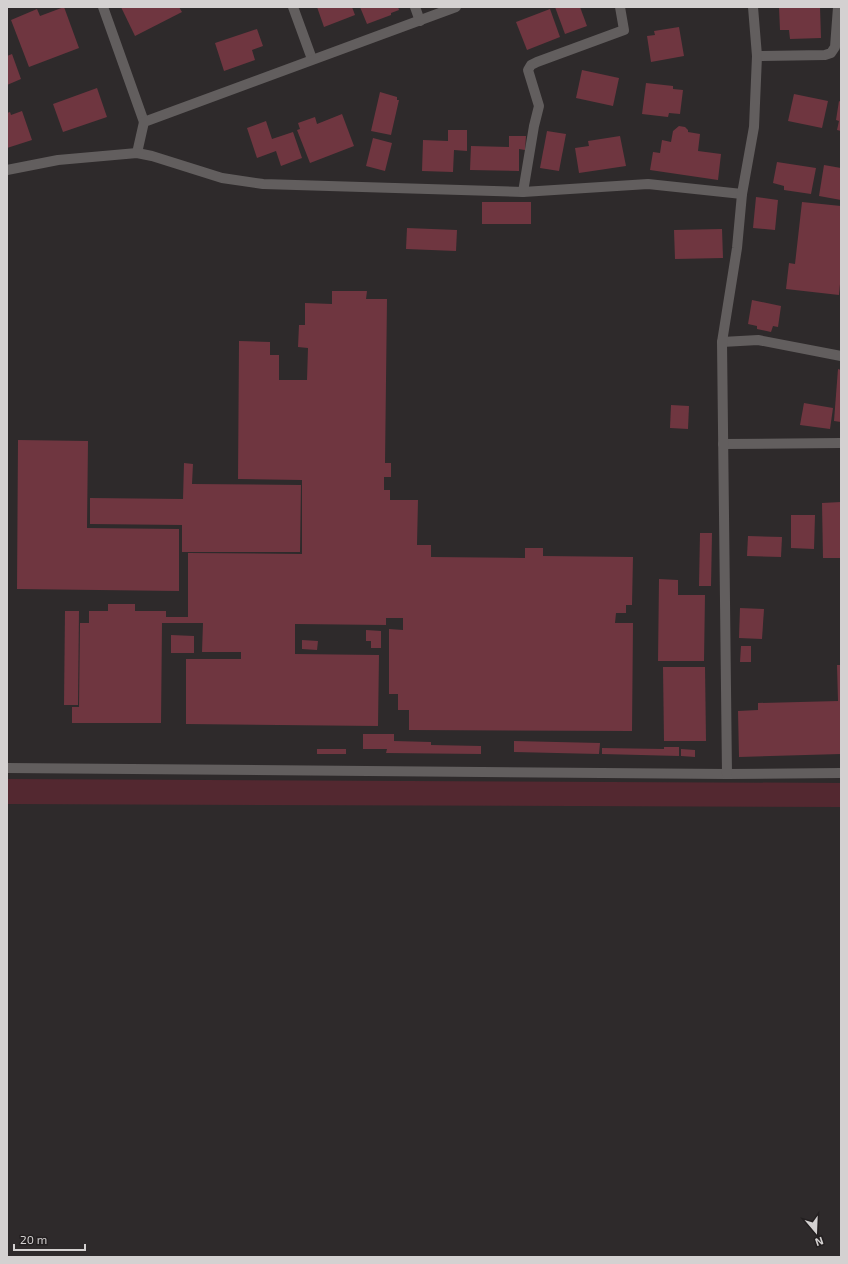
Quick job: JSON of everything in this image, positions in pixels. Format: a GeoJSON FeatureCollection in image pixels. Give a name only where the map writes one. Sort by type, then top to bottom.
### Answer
{"type":"FeatureCollection","features":[{"type":"Feature","properties":{"kind":"street"},"geometry":{"type":"LineString","coordinates":[[102,7],[144,122],[137,153]]}},
{"type":"Feature","properties":{"kind":"street"},"geometry":{"type":"LineString","coordinates":[[293,7],[312,59]]}},
{"type":"Feature","properties":{"kind":"street"},"geometry":{"type":"LineString","coordinates":[[415,7],[420,21]]}},
{"type":"Feature","properties":{"kind":"street"},"geometry":{"type":"LineString","coordinates":[[144,122],[456,7]]}},
{"type":"Feature","properties":{"kind":"street"},"geometry":{"type":"LineString","coordinates":[[523,192],[534,126],[539,106],[528,70],[531,65],[537,62],[624,30],[620,7]]}},
{"type":"Feature","properties":{"kind":"street"},"geometry":{"type":"LineString","coordinates":[[727,774],[722,342],[737,248],[742,194],[754,127],[757,56],[753,7]]}},
{"type":"Feature","properties":{"kind":"street"},"geometry":{"type":"LineString","coordinates":[[757,56],[825,55],[832,53],[836,47],[838,7]]}},
{"type":"Feature","properties":{"kind":"street"},"geometry":{"type":"LineString","coordinates":[[7,170],[58,160],[137,153],[152,156],[222,178],[242,182],[337,187],[523,192],[648,184],[742,194]]}},
{"type":"Feature","properties":{"kind":"street"},"geometry":{"type":"LineString","coordinates":[[722,342],[758,340],[841,356]]}},
{"type":"Feature","properties":{"kind":"street"},"geometry":{"type":"LineString","coordinates":[[723,444],[841,443]]}},
{"type":"Feature","properties":{"kind":"street"},"geometry":{"type":"LineString","coordinates":[[7,768],[727,774],[841,773]]}},
{"type":"Feature","properties":{"kind":"shaded area"},"geometry":{"type":"Polygon","coordinates":[[[7,779],[841,783],[841,807],[7,804],[7,779]]]}},
{"type":"Feature","properties":{"kind":"building"},"geometry":{"type":"Polygon","coordinates":[[[64,7],[79,48],[29,67],[11,20],[37,9],[40,16],[64,7]]]}},
{"type":"Feature","properties":{"kind":"building"},"geometry":{"type":"Polygon","coordinates":[[[121,7],[179,7],[182,12],[135,36],[121,7]]]}},
{"type":"Feature","properties":{"kind":"building"},"geometry":{"type":"Polygon","coordinates":[[[317,7],[352,7],[355,15],[324,27],[317,7]]]}},
{"type":"Feature","properties":{"kind":"building"},"geometry":{"type":"Polygon","coordinates":[[[360,7],[398,7],[399,10],[391,13],[391,15],[367,24],[360,7]]]}},
{"type":"Feature","properties":{"kind":"building"},"geometry":{"type":"Polygon","coordinates":[[[555,7],[580,7],[587,26],[565,34],[555,7]]]}},
{"type":"Feature","properties":{"kind":"building"},"geometry":{"type":"Polygon","coordinates":[[[779,7],[820,7],[821,38],[790,39],[789,30],[780,30],[779,7]]]}},
{"type":"Feature","properties":{"kind":"building"},"geometry":{"type":"Polygon","coordinates":[[[550,9],[560,37],[527,50],[516,22],[550,9]]]}},
{"type":"Feature","properties":{"kind":"building"},"geometry":{"type":"Polygon","coordinates":[[[679,27],[684,56],[651,62],[647,36],[655,35],[654,31],[679,27]]]}},
{"type":"Feature","properties":{"kind":"building"},"geometry":{"type":"Polygon","coordinates":[[[257,29],[263,46],[252,50],[255,60],[224,71],[215,43],[257,29]]]}},
{"type":"Feature","properties":{"kind":"building"},"geometry":{"type":"Polygon","coordinates":[[[12,54],[21,79],[7,85],[7,56],[12,54]]]}},
{"type":"Feature","properties":{"kind":"building"},"geometry":{"type":"Polygon","coordinates":[[[582,70],[619,78],[613,106],[576,98],[582,70]]]}},
{"type":"Feature","properties":{"kind":"building"},"geometry":{"type":"Polygon","coordinates":[[[646,83],[673,86],[673,89],[683,90],[680,114],[669,113],[668,117],[642,114],[646,83]]]}},
{"type":"Feature","properties":{"kind":"building"},"geometry":{"type":"Polygon","coordinates":[[[97,88],[107,117],[63,132],[53,104],[97,88]]]}},
{"type":"Feature","properties":{"kind":"building"},"geometry":{"type":"Polygon","coordinates":[[[380,92],[397,97],[397,100],[399,100],[391,135],[371,131],[380,92]]]}},
{"type":"Feature","properties":{"kind":"building"},"geometry":{"type":"Polygon","coordinates":[[[794,94],[828,101],[822,128],[788,121],[794,94]]]}},
{"type":"Feature","properties":{"kind":"building"},"geometry":{"type":"Polygon","coordinates":[[[839,101],[841,102],[841,131],[837,130],[839,121],[836,120],[839,101]]]}},
{"type":"Feature","properties":{"kind":"building"},"geometry":{"type":"Polygon","coordinates":[[[22,111],[32,140],[7,148],[7,113],[10,112],[11,115],[22,111]]]}},
{"type":"Feature","properties":{"kind":"building"},"geometry":{"type":"Polygon","coordinates":[[[342,114],[354,146],[310,163],[297,130],[300,129],[298,123],[315,117],[317,124],[342,114]]]}},
{"type":"Feature","properties":{"kind":"building"},"geometry":{"type":"Polygon","coordinates":[[[266,121],[272,139],[293,132],[302,158],[281,166],[276,151],[257,158],[247,128],[266,121]]]}},
{"type":"Feature","properties":{"kind":"building"},"geometry":{"type":"Polygon","coordinates":[[[679,126],[685,127],[688,132],[700,134],[698,151],[721,154],[718,180],[650,170],[653,152],[660,153],[662,140],[671,142],[673,131],[679,126]]]}},
{"type":"Feature","properties":{"kind":"building"},"geometry":{"type":"Polygon","coordinates":[[[448,130],[467,130],[467,151],[454,150],[453,172],[422,171],[423,140],[448,141],[448,130]]]}},
{"type":"Feature","properties":{"kind":"building"},"geometry":{"type":"Polygon","coordinates":[[[547,131],[566,134],[559,171],[540,168],[547,131]]]}},
{"type":"Feature","properties":{"kind":"building"},"geometry":{"type":"Polygon","coordinates":[[[509,136],[526,136],[525,150],[519,149],[519,171],[470,170],[471,146],[509,147],[509,136]]]}},
{"type":"Feature","properties":{"kind":"building"},"geometry":{"type":"Polygon","coordinates":[[[620,136],[626,166],[579,173],[575,148],[589,146],[588,141],[620,136]]]}},
{"type":"Feature","properties":{"kind":"building"},"geometry":{"type":"Polygon","coordinates":[[[373,138],[392,143],[385,171],[366,166],[373,138]]]}},
{"type":"Feature","properties":{"kind":"building"},"geometry":{"type":"Polygon","coordinates":[[[777,162],[816,168],[811,194],[784,190],[784,186],[773,183],[777,162]]]}},
{"type":"Feature","properties":{"kind":"building"},"geometry":{"type":"Polygon","coordinates":[[[824,165],[841,168],[841,200],[819,196],[824,165]]]}},
{"type":"Feature","properties":{"kind":"building"},"geometry":{"type":"Polygon","coordinates":[[[756,197],[778,200],[775,230],[753,228],[756,197]]]}},
{"type":"Feature","properties":{"kind":"building"},"geometry":{"type":"Polygon","coordinates":[[[482,202],[531,202],[531,224],[482,224],[482,202]]]}},
{"type":"Feature","properties":{"kind":"building"},"geometry":{"type":"Polygon","coordinates":[[[802,202],[841,206],[841,273],[839,295],[786,289],[789,263],[795,264],[802,202]]]}},
{"type":"Feature","properties":{"kind":"building"},"geometry":{"type":"Polygon","coordinates":[[[407,228],[457,230],[456,251],[406,249],[407,228]]]}},
{"type":"Feature","properties":{"kind":"building"},"geometry":{"type":"Polygon","coordinates":[[[722,229],[723,258],[675,259],[674,230],[722,229]]]}},
{"type":"Feature","properties":{"kind":"building"},"geometry":{"type":"Polygon","coordinates":[[[332,291],[367,291],[366,299],[387,299],[385,463],[391,463],[391,477],[384,477],[384,490],[390,490],[390,500],[418,500],[417,545],[431,545],[431,557],[525,558],[525,548],[543,548],[543,556],[633,557],[632,605],[626,605],[626,613],[616,613],[615,623],[633,623],[632,731],[409,730],[409,710],[398,710],[398,694],[389,694],[389,629],[403,630],[403,618],[386,618],[386,625],[295,624],[295,654],[379,655],[378,726],[186,724],[186,659],[241,659],[241,652],[202,652],[203,623],[162,623],[161,723],[72,723],[72,707],[79,707],[80,623],[89,623],[89,611],[108,611],[108,604],[135,604],[135,611],[166,611],[166,617],[188,617],[188,553],[302,554],[302,480],[238,479],[239,341],[270,342],[270,355],[279,355],[279,380],[307,380],[308,348],[298,347],[299,325],[305,325],[305,303],[332,304],[332,291]]]}},
{"type":"Feature","properties":{"kind":"building"},"geometry":{"type":"Polygon","coordinates":[[[752,300],[781,306],[778,327],[773,326],[771,332],[757,329],[757,326],[748,324],[752,300]]]}},
{"type":"Feature","properties":{"kind":"building"},"geometry":{"type":"Polygon","coordinates":[[[838,369],[841,370],[841,422],[834,421],[838,369]]]}},
{"type":"Feature","properties":{"kind":"building"},"geometry":{"type":"Polygon","coordinates":[[[804,403],[833,408],[830,429],[800,425],[804,403]]]}},
{"type":"Feature","properties":{"kind":"building"},"geometry":{"type":"Polygon","coordinates":[[[671,405],[689,406],[688,429],[670,428],[671,405]]]}},
{"type":"Feature","properties":{"kind":"building"},"geometry":{"type":"Polygon","coordinates":[[[18,440],[88,441],[87,528],[179,529],[179,591],[17,589],[18,440]]]}},
{"type":"Feature","properties":{"kind":"building"},"geometry":{"type":"Polygon","coordinates":[[[184,463],[193,464],[192,484],[301,485],[300,552],[182,552],[182,525],[90,524],[90,498],[183,499],[184,463]]]}},
{"type":"Feature","properties":{"kind":"building"},"geometry":{"type":"Polygon","coordinates":[[[841,502],[841,558],[823,558],[822,503],[841,502]]]}},
{"type":"Feature","properties":{"kind":"building"},"geometry":{"type":"Polygon","coordinates":[[[791,515],[815,515],[814,549],[791,548],[791,515]]]}},
{"type":"Feature","properties":{"kind":"building"},"geometry":{"type":"Polygon","coordinates":[[[700,533],[712,533],[711,586],[699,586],[700,533]]]}},
{"type":"Feature","properties":{"kind":"building"},"geometry":{"type":"Polygon","coordinates":[[[748,536],[782,537],[781,557],[747,556],[748,536]]]}},
{"type":"Feature","properties":{"kind":"building"},"geometry":{"type":"Polygon","coordinates":[[[659,579],[678,580],[678,595],[705,595],[704,661],[658,661],[659,579]]]}},
{"type":"Feature","properties":{"kind":"building"},"geometry":{"type":"Polygon","coordinates":[[[740,608],[764,609],[762,639],[739,638],[740,608]]]}},
{"type":"Feature","properties":{"kind":"building"},"geometry":{"type":"Polygon","coordinates":[[[65,611],[79,611],[78,705],[64,705],[65,611]]]}},
{"type":"Feature","properties":{"kind":"building"},"geometry":{"type":"Polygon","coordinates":[[[366,630],[381,631],[381,648],[371,648],[371,641],[366,641],[366,630]]]}},
{"type":"Feature","properties":{"kind":"building"},"geometry":{"type":"Polygon","coordinates":[[[171,635],[194,636],[194,653],[171,653],[171,635]]]}},
{"type":"Feature","properties":{"kind":"building"},"geometry":{"type":"Polygon","coordinates":[[[302,640],[318,641],[317,650],[302,649],[302,640]]]}},
{"type":"Feature","properties":{"kind":"building"},"geometry":{"type":"Polygon","coordinates":[[[741,646],[751,646],[751,662],[740,662],[741,646]]]}},
{"type":"Feature","properties":{"kind":"building"},"geometry":{"type":"Polygon","coordinates":[[[837,665],[841,665],[841,754],[739,757],[738,711],[758,710],[758,703],[838,701],[837,665]]]}},
{"type":"Feature","properties":{"kind":"building"},"geometry":{"type":"Polygon","coordinates":[[[663,667],[705,667],[706,741],[664,741],[663,667]]]}},
{"type":"Feature","properties":{"kind":"building"},"geometry":{"type":"Polygon","coordinates":[[[363,734],[394,734],[394,741],[431,742],[431,745],[481,746],[481,754],[386,753],[387,749],[363,749],[363,734]]]}},
{"type":"Feature","properties":{"kind":"building"},"geometry":{"type":"Polygon","coordinates":[[[514,741],[600,743],[599,754],[514,752],[514,741]]]}},
{"type":"Feature","properties":{"kind":"building"},"geometry":{"type":"Polygon","coordinates":[[[664,747],[679,747],[679,756],[602,754],[602,748],[664,749],[664,747]]]}},
{"type":"Feature","properties":{"kind":"building"},"geometry":{"type":"Polygon","coordinates":[[[317,749],[346,749],[346,754],[317,754],[317,749]]]}},
{"type":"Feature","properties":{"kind":"building"},"geometry":{"type":"Polygon","coordinates":[[[681,749],[695,750],[695,757],[681,756],[681,749]]]}}]}
